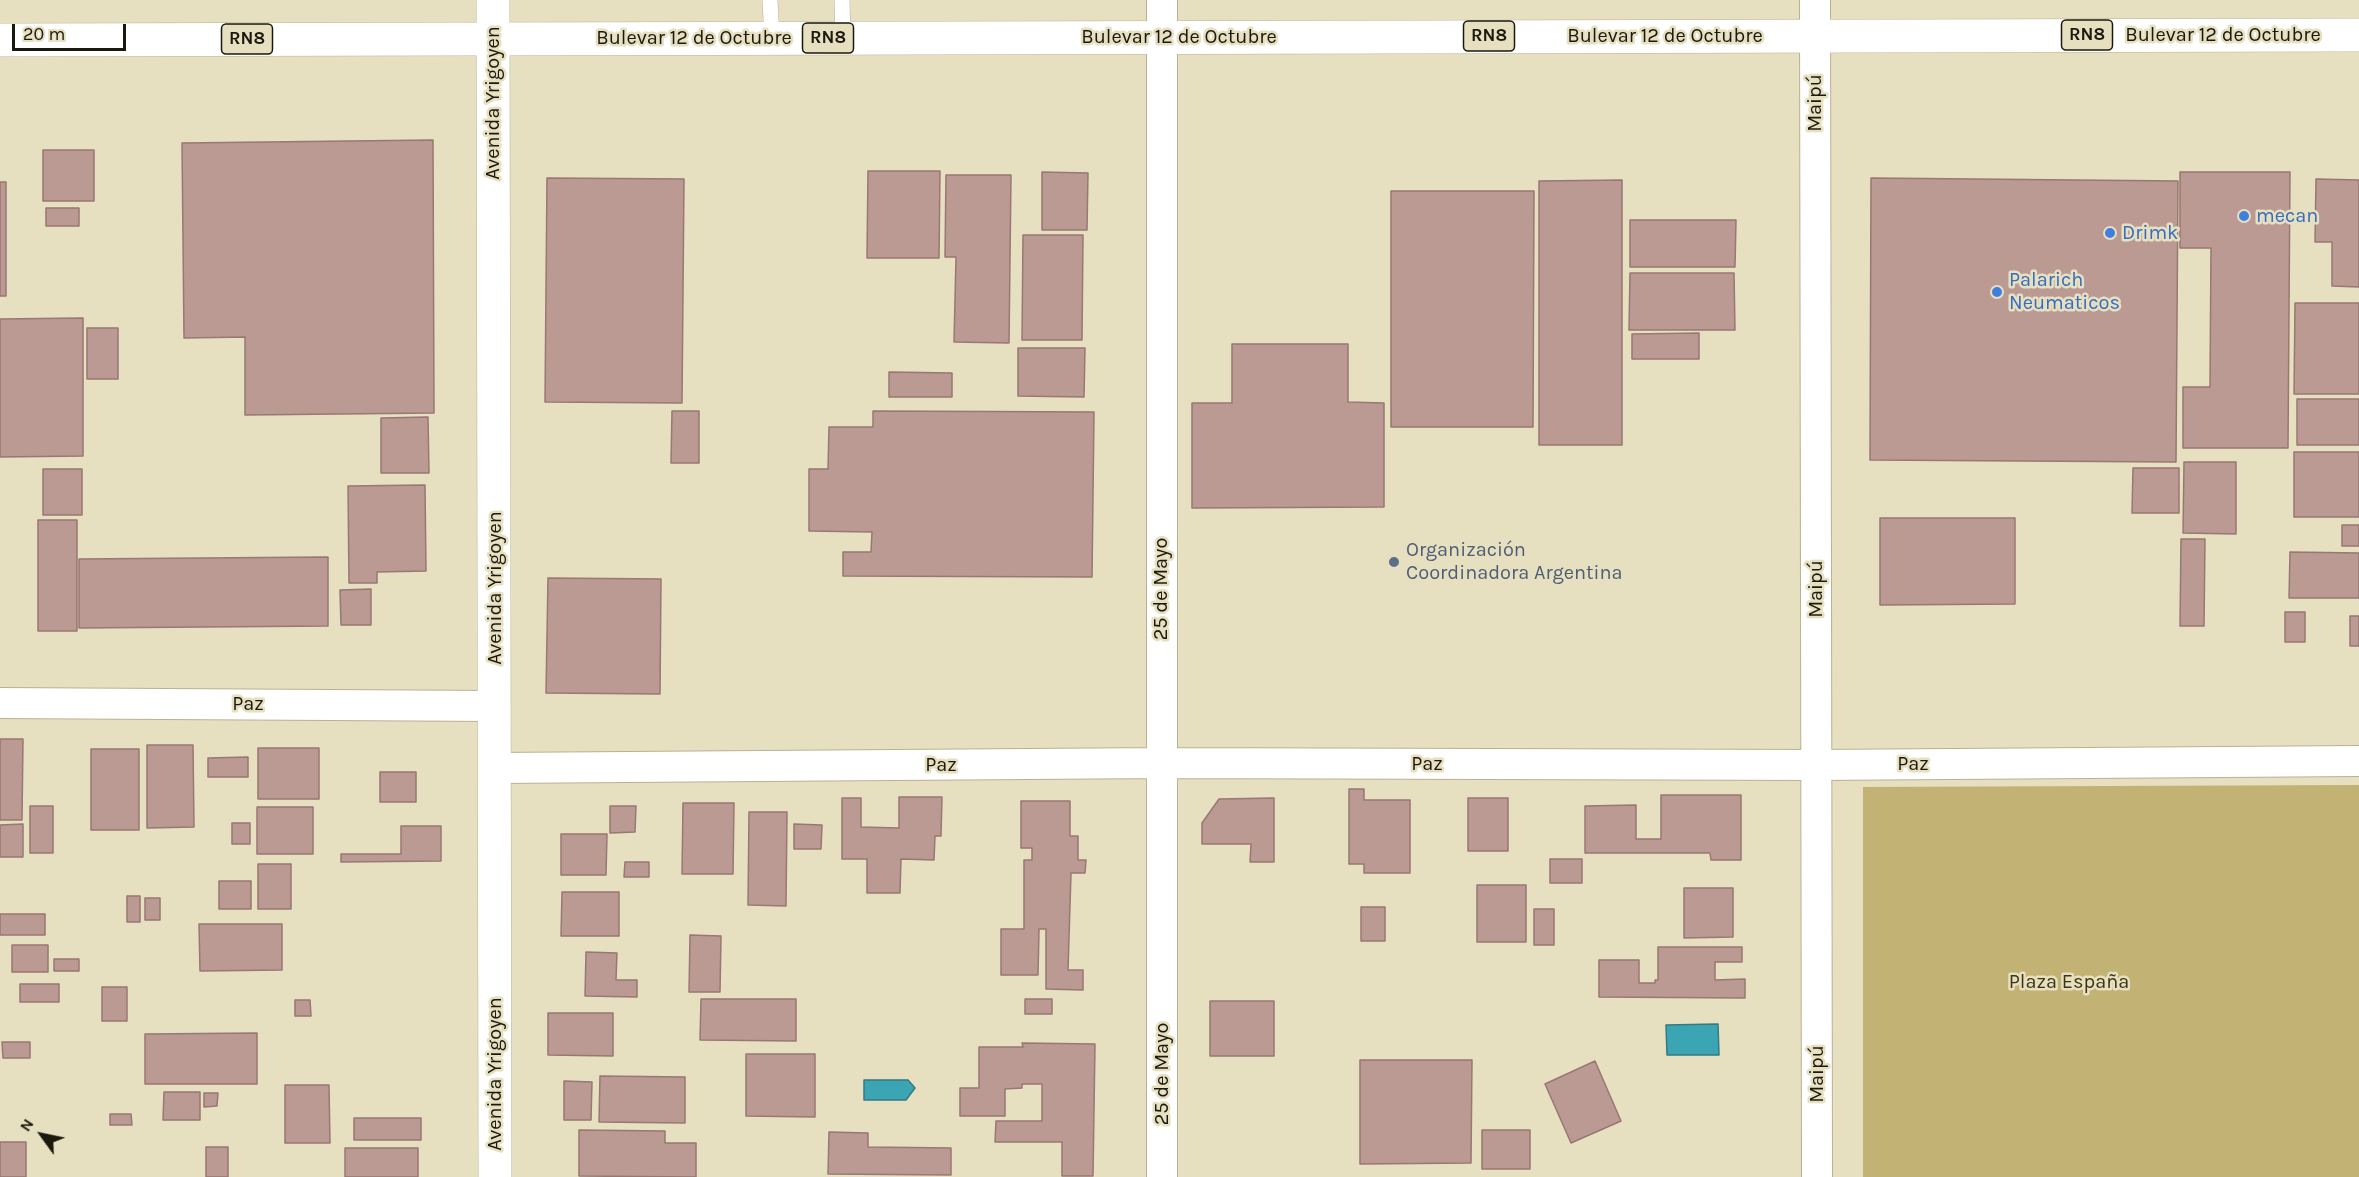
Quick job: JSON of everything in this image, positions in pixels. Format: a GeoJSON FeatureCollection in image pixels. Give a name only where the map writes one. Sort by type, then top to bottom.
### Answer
{"type":"FeatureCollection","features":[{"type":"Feature","properties":{"kind":"main road","name":"Avenida Yrigoyen"},"geometry":{"type":"LineString","coordinates":[[493,0],[495,1177]]}},
{"type":"Feature","properties":{"kind":"main road","name":"Bulevar 12 de Octubre"},"geometry":{"type":"LineString","coordinates":[[0,40],[2359,35]]}},
{"type":"Feature","properties":{"kind":"street","name":"25 de Mayo"},"geometry":{"type":"LineString","coordinates":[[1162,0],[1162,1177]]}},
{"type":"Feature","properties":{"kind":"street","name":"Maipú"},"geometry":{"type":"LineString","coordinates":[[1815,0],[1817,1177]]}},
{"type":"Feature","properties":{"kind":"street","name":"Paz"},"geometry":{"type":"LineString","coordinates":[[0,703],[495,706]]}},
{"type":"Feature","properties":{"kind":"street","name":"Paz"},"geometry":{"type":"LineString","coordinates":[[495,768],[1161,763],[1816,765],[2359,761]]}},
{"type":"Feature","properties":{"kind":"lane"},"geometry":{"type":"LineString","coordinates":[[770,0],[772,38]]}},
{"type":"Feature","properties":{"kind":"lane"},"geometry":{"type":"LineString","coordinates":[[842,0],[843,38]]}},
{"type":"Feature","properties":{"kind":"green space","name":"Plaza España"},"geometry":{"type":"Polygon","coordinates":[[[2359,785],[2359,1177],[1863,1177],[1863,787],[2359,785]]]}},
{"type":"Feature","properties":{"kind":"water"},"geometry":{"type":"Polygon","coordinates":[[[1718,1024],[1719,1055],[1667,1055],[1666,1025],[1718,1024]]]}},
{"type":"Feature","properties":{"kind":"water"},"geometry":{"type":"Polygon","coordinates":[[[864,1080],[908,1080],[915,1088],[906,1100],[864,1100],[864,1080]]]}},
{"type":"Feature","properties":{"kind":"building"},"geometry":{"type":"Polygon","coordinates":[[[433,140],[434,413],[245,415],[245,337],[184,338],[182,143],[433,140]]]}},
{"type":"Feature","properties":{"kind":"building"},"geometry":{"type":"Polygon","coordinates":[[[43,150],[94,150],[94,201],[43,201],[43,150]]]}},
{"type":"Feature","properties":{"kind":"building"},"geometry":{"type":"Polygon","coordinates":[[[868,171],[940,171],[939,258],[867,258],[868,171]]]}},
{"type":"Feature","properties":{"kind":"building"},"geometry":{"type":"Polygon","coordinates":[[[1042,172],[1088,173],[1087,230],[1042,230],[1042,172]]]}},
{"type":"Feature","properties":{"kind":"building"},"geometry":{"type":"Polygon","coordinates":[[[2180,172],[2290,172],[2288,448],[2183,448],[2183,387],[2210,387],[2211,248],[2180,248],[2180,172]]]}},
{"type":"Feature","properties":{"kind":"building"},"geometry":{"type":"Polygon","coordinates":[[[946,175],[1011,175],[1009,343],[954,342],[956,257],[945,257],[946,175]]]}},
{"type":"Feature","properties":{"kind":"building"},"geometry":{"type":"Polygon","coordinates":[[[547,178],[684,179],[682,403],[545,402],[547,178]]]}},
{"type":"Feature","properties":{"kind":"building"},"geometry":{"type":"Polygon","coordinates":[[[1871,178],[2178,181],[2176,462],[1870,460],[1871,178]]]}},
{"type":"Feature","properties":{"kind":"building"},"geometry":{"type":"Polygon","coordinates":[[[2316,179],[2359,180],[2359,287],[2332,286],[2332,242],[2315,242],[2316,179]]]}},
{"type":"Feature","properties":{"kind":"building"},"geometry":{"type":"Polygon","coordinates":[[[1622,180],[1622,445],[1539,445],[1539,181],[1622,180]]]}},
{"type":"Feature","properties":{"kind":"building"},"geometry":{"type":"Polygon","coordinates":[[[0,182],[6,182],[6,296],[0,296],[0,182]]]}},
{"type":"Feature","properties":{"kind":"building"},"geometry":{"type":"Polygon","coordinates":[[[1391,191],[1534,191],[1533,427],[1391,427],[1391,191]]]}},
{"type":"Feature","properties":{"kind":"building"},"geometry":{"type":"Polygon","coordinates":[[[46,208],[79,208],[79,226],[46,226],[46,208]]]}},
{"type":"Feature","properties":{"kind":"building"},"geometry":{"type":"Polygon","coordinates":[[[1630,220],[1736,220],[1735,267],[1630,267],[1630,220]]]}},
{"type":"Feature","properties":{"kind":"building"},"geometry":{"type":"Polygon","coordinates":[[[1023,235],[1083,235],[1082,340],[1022,340],[1023,235]]]}},
{"type":"Feature","properties":{"kind":"building"},"geometry":{"type":"Polygon","coordinates":[[[1630,273],[1734,273],[1735,330],[1629,330],[1630,273]]]}},
{"type":"Feature","properties":{"kind":"building"},"geometry":{"type":"Polygon","coordinates":[[[2295,303],[2359,303],[2359,394],[2294,394],[2295,303]]]}},
{"type":"Feature","properties":{"kind":"building"},"geometry":{"type":"Polygon","coordinates":[[[83,318],[83,456],[0,457],[0,319],[83,318]]]}},
{"type":"Feature","properties":{"kind":"building"},"geometry":{"type":"Polygon","coordinates":[[[87,328],[118,328],[118,379],[87,379],[87,328]]]}},
{"type":"Feature","properties":{"kind":"building"},"geometry":{"type":"Polygon","coordinates":[[[1699,333],[1699,359],[1632,359],[1632,334],[1699,333]]]}},
{"type":"Feature","properties":{"kind":"building"},"geometry":{"type":"Polygon","coordinates":[[[1232,344],[1348,344],[1348,402],[1384,403],[1384,507],[1192,508],[1192,403],[1232,403],[1232,344]]]}},
{"type":"Feature","properties":{"kind":"building"},"geometry":{"type":"Polygon","coordinates":[[[1018,348],[1085,348],[1084,397],[1018,396],[1018,348]]]}},
{"type":"Feature","properties":{"kind":"building"},"geometry":{"type":"Polygon","coordinates":[[[889,372],[952,373],[952,397],[889,397],[889,372]]]}},
{"type":"Feature","properties":{"kind":"building"},"geometry":{"type":"Polygon","coordinates":[[[2297,399],[2359,399],[2359,445],[2297,445],[2297,399]]]}},
{"type":"Feature","properties":{"kind":"building"},"geometry":{"type":"Polygon","coordinates":[[[672,411],[699,411],[699,463],[671,463],[672,411]]]}},
{"type":"Feature","properties":{"kind":"building"},"geometry":{"type":"Polygon","coordinates":[[[873,411],[1094,412],[1092,577],[843,576],[843,552],[871,552],[872,532],[809,531],[809,469],[828,469],[829,427],[873,427],[873,411]]]}},
{"type":"Feature","properties":{"kind":"building"},"geometry":{"type":"Polygon","coordinates":[[[428,417],[429,473],[381,473],[381,418],[428,417]]]}},
{"type":"Feature","properties":{"kind":"building"},"geometry":{"type":"Polygon","coordinates":[[[2294,452],[2359,452],[2359,517],[2294,517],[2294,452]]]}},
{"type":"Feature","properties":{"kind":"building"},"geometry":{"type":"Polygon","coordinates":[[[2184,462],[2236,462],[2236,534],[2183,533],[2184,462]]]}},
{"type":"Feature","properties":{"kind":"building"},"geometry":{"type":"Polygon","coordinates":[[[2133,468],[2179,468],[2179,513],[2132,513],[2133,468]]]}},
{"type":"Feature","properties":{"kind":"building"},"geometry":{"type":"Polygon","coordinates":[[[43,469],[82,469],[82,515],[43,515],[43,469]]]}},
{"type":"Feature","properties":{"kind":"building"},"geometry":{"type":"Polygon","coordinates":[[[425,485],[426,571],[377,572],[377,583],[349,583],[348,486],[425,485]]]}},
{"type":"Feature","properties":{"kind":"building"},"geometry":{"type":"Polygon","coordinates":[[[1880,518],[2015,518],[2015,604],[1880,605],[1880,518]]]}},
{"type":"Feature","properties":{"kind":"building"},"geometry":{"type":"Polygon","coordinates":[[[38,520],[77,520],[77,631],[38,631],[38,520]]]}},
{"type":"Feature","properties":{"kind":"building"},"geometry":{"type":"Polygon","coordinates":[[[2342,525],[2359,525],[2359,546],[2342,546],[2342,525]]]}},
{"type":"Feature","properties":{"kind":"building"},"geometry":{"type":"Polygon","coordinates":[[[2181,539],[2205,539],[2204,626],[2180,626],[2181,539]]]}},
{"type":"Feature","properties":{"kind":"building"},"geometry":{"type":"Polygon","coordinates":[[[2290,552],[2359,553],[2359,598],[2289,598],[2290,552]]]}},
{"type":"Feature","properties":{"kind":"building"},"geometry":{"type":"Polygon","coordinates":[[[328,557],[328,626],[79,628],[79,559],[328,557]]]}},
{"type":"Feature","properties":{"kind":"building"},"geometry":{"type":"Polygon","coordinates":[[[548,578],[661,579],[660,694],[546,693],[548,578]]]}},
{"type":"Feature","properties":{"kind":"building"},"geometry":{"type":"Polygon","coordinates":[[[371,589],[371,625],[341,625],[340,590],[371,589]]]}},
{"type":"Feature","properties":{"kind":"building"},"geometry":{"type":"Polygon","coordinates":[[[2285,612],[2305,612],[2305,642],[2285,642],[2285,612]]]}},
{"type":"Feature","properties":{"kind":"building"},"geometry":{"type":"Polygon","coordinates":[[[2350,616],[2359,616],[2359,646],[2350,646],[2350,616]]]}},
{"type":"Feature","properties":{"kind":"building"},"geometry":{"type":"Polygon","coordinates":[[[0,739],[23,739],[22,820],[0,820],[0,739]]]}},
{"type":"Feature","properties":{"kind":"building"},"geometry":{"type":"Polygon","coordinates":[[[147,745],[193,745],[194,827],[147,828],[147,745]]]}},
{"type":"Feature","properties":{"kind":"building"},"geometry":{"type":"Polygon","coordinates":[[[258,748],[319,748],[319,799],[258,799],[258,748]]]}},
{"type":"Feature","properties":{"kind":"building"},"geometry":{"type":"Polygon","coordinates":[[[91,749],[139,749],[139,830],[91,830],[91,749]]]}},
{"type":"Feature","properties":{"kind":"building"},"geometry":{"type":"Polygon","coordinates":[[[248,757],[248,777],[208,777],[208,758],[248,757]]]}},
{"type":"Feature","properties":{"kind":"building"},"geometry":{"type":"Polygon","coordinates":[[[380,772],[416,772],[416,802],[380,802],[380,772]]]}},
{"type":"Feature","properties":{"kind":"building"},"geometry":{"type":"Polygon","coordinates":[[[1349,789],[1364,789],[1364,800],[1410,800],[1410,873],[1364,873],[1364,864],[1349,864],[1349,789]]]}},
{"type":"Feature","properties":{"kind":"building"},"geometry":{"type":"Polygon","coordinates":[[[1661,795],[1741,795],[1741,860],[1711,860],[1710,853],[1585,853],[1585,806],[1636,805],[1636,839],[1661,839],[1661,795]]]}},
{"type":"Feature","properties":{"kind":"building"},"geometry":{"type":"Polygon","coordinates":[[[899,797],[942,797],[941,836],[935,836],[934,860],[901,859],[900,893],[867,893],[867,859],[842,859],[842,798],[861,798],[861,827],[899,828],[899,797]]]}},
{"type":"Feature","properties":{"kind":"building"},"geometry":{"type":"Polygon","coordinates":[[[1274,798],[1274,862],[1250,862],[1251,844],[1202,844],[1202,823],[1219,799],[1274,798]]]}},
{"type":"Feature","properties":{"kind":"building"},"geometry":{"type":"Polygon","coordinates":[[[1468,798],[1508,798],[1508,851],[1468,851],[1468,798]]]}},
{"type":"Feature","properties":{"kind":"building"},"geometry":{"type":"Polygon","coordinates":[[[1021,801],[1070,801],[1070,836],[1078,836],[1078,860],[1086,860],[1085,873],[1071,873],[1068,970],[1083,970],[1083,990],[1046,989],[1046,929],[1039,929],[1038,975],[1001,975],[1001,929],[1024,929],[1024,860],[1032,860],[1032,848],[1021,848],[1021,801]]]}},
{"type":"Feature","properties":{"kind":"building"},"geometry":{"type":"Polygon","coordinates":[[[683,803],[734,803],[733,874],[682,874],[683,803]]]}},
{"type":"Feature","properties":{"kind":"building"},"geometry":{"type":"Polygon","coordinates":[[[30,806],[53,806],[53,853],[30,853],[30,806]]]}},
{"type":"Feature","properties":{"kind":"building"},"geometry":{"type":"Polygon","coordinates":[[[610,806],[636,806],[635,832],[610,833],[610,806]]]}},
{"type":"Feature","properties":{"kind":"building"},"geometry":{"type":"Polygon","coordinates":[[[257,807],[313,807],[313,854],[257,854],[257,807]]]}},
{"type":"Feature","properties":{"kind":"building"},"geometry":{"type":"Polygon","coordinates":[[[749,812],[787,812],[786,906],[748,905],[749,812]]]}},
{"type":"Feature","properties":{"kind":"building"},"geometry":{"type":"Polygon","coordinates":[[[232,823],[250,823],[250,844],[232,844],[232,823]]]}},
{"type":"Feature","properties":{"kind":"building"},"geometry":{"type":"Polygon","coordinates":[[[23,824],[23,857],[0,857],[0,825],[23,824]]]}},
{"type":"Feature","properties":{"kind":"building"},"geometry":{"type":"Polygon","coordinates":[[[794,824],[822,825],[821,849],[794,849],[794,824]]]}},
{"type":"Feature","properties":{"kind":"building"},"geometry":{"type":"Polygon","coordinates":[[[401,826],[441,826],[441,861],[341,862],[341,854],[401,854],[401,826]]]}},
{"type":"Feature","properties":{"kind":"building"},"geometry":{"type":"Polygon","coordinates":[[[561,834],[607,834],[606,875],[561,875],[561,834]]]}},
{"type":"Feature","properties":{"kind":"building"},"geometry":{"type":"Polygon","coordinates":[[[1550,859],[1582,859],[1582,883],[1550,883],[1550,859]]]}},
{"type":"Feature","properties":{"kind":"building"},"geometry":{"type":"Polygon","coordinates":[[[625,862],[649,862],[649,877],[624,877],[625,862]]]}},
{"type":"Feature","properties":{"kind":"building"},"geometry":{"type":"Polygon","coordinates":[[[258,864],[291,864],[291,909],[258,909],[258,864]]]}},
{"type":"Feature","properties":{"kind":"building"},"geometry":{"type":"Polygon","coordinates":[[[219,881],[251,881],[251,909],[219,909],[219,881]]]}},
{"type":"Feature","properties":{"kind":"building"},"geometry":{"type":"Polygon","coordinates":[[[1477,885],[1526,885],[1526,942],[1477,942],[1477,885]]]}},
{"type":"Feature","properties":{"kind":"building"},"geometry":{"type":"Polygon","coordinates":[[[1684,888],[1733,888],[1733,937],[1684,938],[1684,888]]]}},
{"type":"Feature","properties":{"kind":"building"},"geometry":{"type":"Polygon","coordinates":[[[562,892],[619,892],[619,936],[561,936],[562,892]]]}},
{"type":"Feature","properties":{"kind":"building"},"geometry":{"type":"Polygon","coordinates":[[[127,896],[140,896],[140,922],[127,922],[127,896]]]}},
{"type":"Feature","properties":{"kind":"building"},"geometry":{"type":"Polygon","coordinates":[[[145,898],[160,898],[160,920],[145,920],[145,898]]]}},
{"type":"Feature","properties":{"kind":"building"},"geometry":{"type":"Polygon","coordinates":[[[1361,907],[1385,907],[1385,941],[1361,941],[1361,907]]]}},
{"type":"Feature","properties":{"kind":"building"},"geometry":{"type":"Polygon","coordinates":[[[1534,909],[1554,909],[1554,945],[1534,945],[1534,909]]]}},
{"type":"Feature","properties":{"kind":"building"},"geometry":{"type":"Polygon","coordinates":[[[0,914],[45,914],[45,935],[0,935],[0,914]]]}},
{"type":"Feature","properties":{"kind":"building"},"geometry":{"type":"Polygon","coordinates":[[[199,924],[282,924],[282,970],[200,971],[199,924]]]}},
{"type":"Feature","properties":{"kind":"building"},"geometry":{"type":"Polygon","coordinates":[[[690,935],[721,936],[720,992],[689,992],[690,935]]]}},
{"type":"Feature","properties":{"kind":"building"},"geometry":{"type":"Polygon","coordinates":[[[12,945],[48,945],[48,972],[12,972],[12,945]]]}},
{"type":"Feature","properties":{"kind":"building"},"geometry":{"type":"Polygon","coordinates":[[[1658,947],[1742,947],[1742,962],[1715,962],[1715,980],[1745,979],[1745,998],[1599,997],[1599,960],[1639,960],[1639,983],[1655,983],[1655,980],[1658,980],[1658,947]]]}},
{"type":"Feature","properties":{"kind":"building"},"geometry":{"type":"Polygon","coordinates":[[[586,952],[617,953],[616,980],[637,980],[637,997],[585,996],[586,952]]]}},
{"type":"Feature","properties":{"kind":"building"},"geometry":{"type":"Polygon","coordinates":[[[54,959],[79,959],[79,971],[54,971],[54,959]]]}},
{"type":"Feature","properties":{"kind":"building"},"geometry":{"type":"Polygon","coordinates":[[[20,984],[59,984],[59,1002],[20,1002],[20,984]]]}},
{"type":"Feature","properties":{"kind":"building"},"geometry":{"type":"Polygon","coordinates":[[[102,987],[127,987],[127,1021],[102,1021],[102,987]]]}},
{"type":"Feature","properties":{"kind":"building"},"geometry":{"type":"Polygon","coordinates":[[[701,999],[796,999],[796,1041],[700,1040],[701,999]]]}},
{"type":"Feature","properties":{"kind":"building"},"geometry":{"type":"Polygon","coordinates":[[[1025,999],[1052,999],[1052,1014],[1025,1014],[1025,999]]]}},
{"type":"Feature","properties":{"kind":"building"},"geometry":{"type":"Polygon","coordinates":[[[295,1000],[310,1000],[311,1016],[295,1016],[295,1000]]]}},
{"type":"Feature","properties":{"kind":"building"},"geometry":{"type":"Polygon","coordinates":[[[1210,1001],[1274,1001],[1274,1056],[1210,1056],[1210,1001]]]}},
{"type":"Feature","properties":{"kind":"building"},"geometry":{"type":"Polygon","coordinates":[[[548,1013],[613,1013],[613,1056],[548,1055],[548,1013]]]}},
{"type":"Feature","properties":{"kind":"building"},"geometry":{"type":"Polygon","coordinates":[[[257,1033],[257,1084],[145,1084],[145,1034],[257,1033]]]}},
{"type":"Feature","properties":{"kind":"building"},"geometry":{"type":"Polygon","coordinates":[[[2,1042],[30,1042],[30,1058],[3,1058],[2,1042]]]}},
{"type":"Feature","properties":{"kind":"building"},"geometry":{"type":"Polygon","coordinates":[[[1022,1043],[1095,1044],[1093,1176],[1062,1176],[1062,1142],[995,1142],[996,1121],[1042,1121],[1042,1084],[1022,1084],[1022,1088],[1005,1089],[1005,1116],[960,1116],[960,1088],[979,1088],[979,1047],[1023,1047],[1022,1043]]]}},
{"type":"Feature","properties":{"kind":"building"},"geometry":{"type":"Polygon","coordinates":[[[746,1054],[815,1054],[815,1117],[746,1116],[746,1054]]]}},
{"type":"Feature","properties":{"kind":"building"},"geometry":{"type":"Polygon","coordinates":[[[1360,1060],[1472,1060],[1471,1163],[1360,1164],[1360,1060]]]}},
{"type":"Feature","properties":{"kind":"building"},"geometry":{"type":"Polygon","coordinates":[[[1595,1061],[1621,1121],[1571,1143],[1545,1084],[1595,1061]]]}},
{"type":"Feature","properties":{"kind":"building"},"geometry":{"type":"Polygon","coordinates":[[[600,1076],[685,1077],[685,1123],[599,1122],[600,1076]]]}},
{"type":"Feature","properties":{"kind":"building"},"geometry":{"type":"Polygon","coordinates":[[[564,1081],[592,1082],[591,1120],[564,1120],[564,1081]]]}},
{"type":"Feature","properties":{"kind":"building"},"geometry":{"type":"Polygon","coordinates":[[[285,1085],[329,1085],[330,1143],[285,1143],[285,1085]]]}},
{"type":"Feature","properties":{"kind":"building"},"geometry":{"type":"Polygon","coordinates":[[[164,1092],[200,1092],[200,1120],[163,1120],[164,1092]]]}},
{"type":"Feature","properties":{"kind":"building"},"geometry":{"type":"Polygon","coordinates":[[[204,1093],[218,1093],[217,1106],[204,1107],[204,1093]]]}},
{"type":"Feature","properties":{"kind":"building"},"geometry":{"type":"Polygon","coordinates":[[[110,1114],[131,1114],[132,1125],[110,1125],[110,1114]]]}},
{"type":"Feature","properties":{"kind":"building"},"geometry":{"type":"Polygon","coordinates":[[[354,1118],[421,1118],[421,1140],[354,1140],[354,1118]]]}},
{"type":"Feature","properties":{"kind":"building"},"geometry":{"type":"Polygon","coordinates":[[[579,1130],[665,1131],[665,1143],[696,1143],[696,1177],[579,1176],[579,1130]]]}},
{"type":"Feature","properties":{"kind":"building"},"geometry":{"type":"Polygon","coordinates":[[[1482,1130],[1530,1130],[1530,1169],[1482,1169],[1482,1130]]]}},
{"type":"Feature","properties":{"kind":"building"},"geometry":{"type":"Polygon","coordinates":[[[829,1132],[868,1133],[868,1147],[951,1148],[951,1175],[828,1174],[829,1132]]]}},
{"type":"Feature","properties":{"kind":"building"},"geometry":{"type":"Polygon","coordinates":[[[0,1142],[26,1142],[26,1177],[0,1177],[0,1142]]]}},
{"type":"Feature","properties":{"kind":"building"},"geometry":{"type":"Polygon","coordinates":[[[206,1147],[228,1147],[228,1177],[206,1177],[206,1147]]]}},
{"type":"Feature","properties":{"kind":"building"},"geometry":{"type":"Polygon","coordinates":[[[345,1148],[418,1148],[418,1177],[345,1177],[345,1148]]]}},
{"type":"Feature","properties":{"kind":"place","name":"mecan"},"geometry":{"type":"Point","coordinates":[2244,216]}},
{"type":"Feature","properties":{"kind":"place","name":"Drimk"},"geometry":{"type":"Point","coordinates":[2110,233]}},
{"type":"Feature","properties":{"kind":"place","name":"Palarich Neumaticos"},"geometry":{"type":"Point","coordinates":[1997,292]}},
{"type":"Feature","properties":{"kind":"place","name":"Organización Coordinadora Argentina"},"geometry":{"type":"Point","coordinates":[1394,562]}}]}
